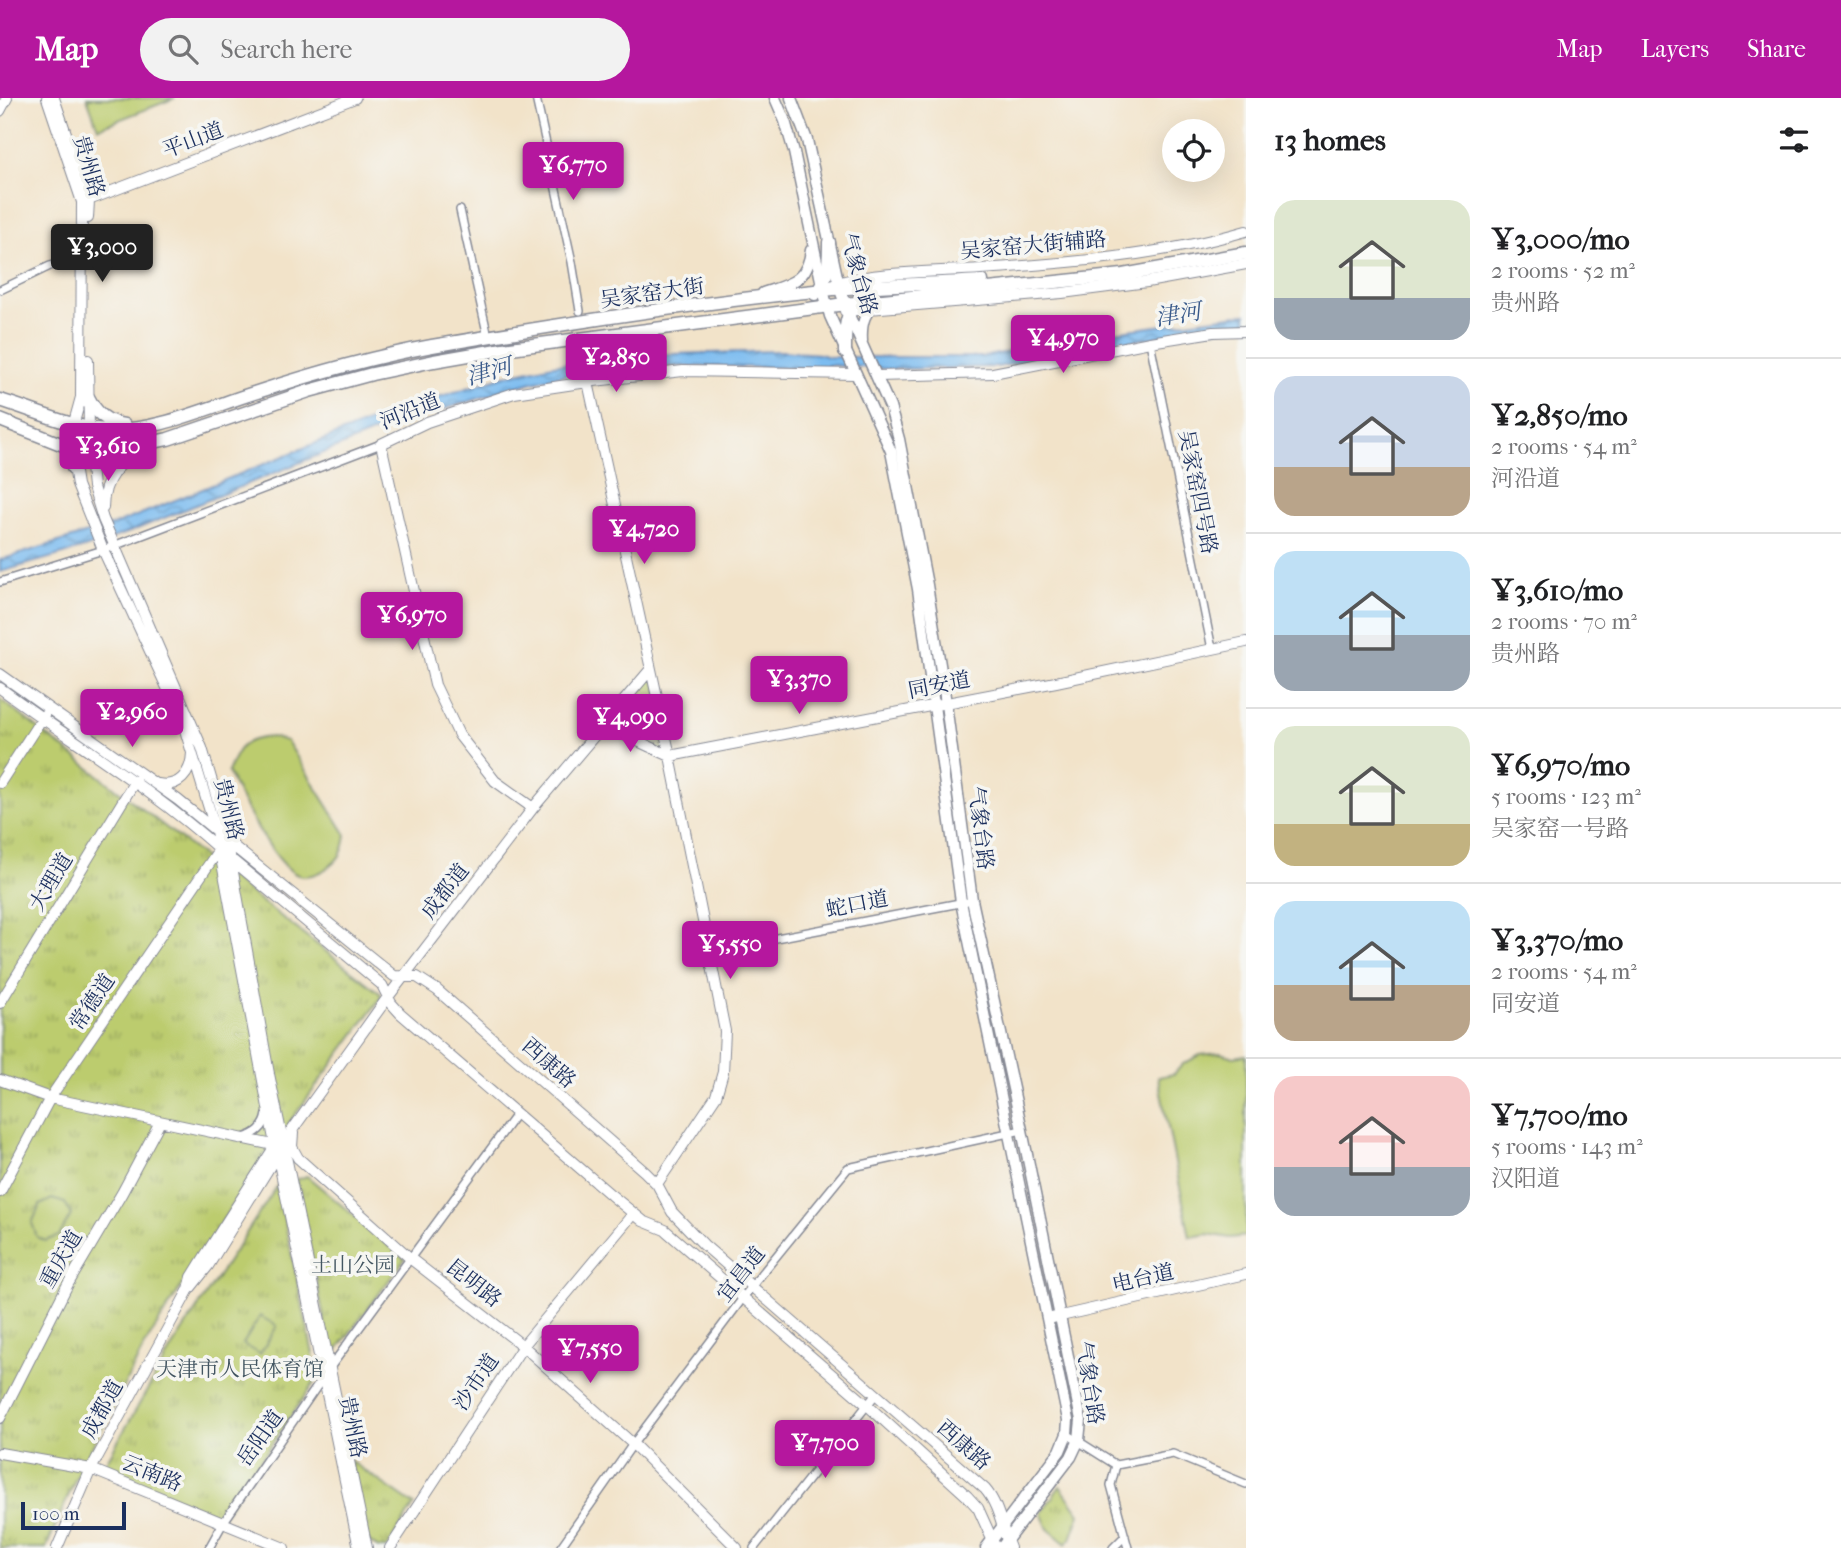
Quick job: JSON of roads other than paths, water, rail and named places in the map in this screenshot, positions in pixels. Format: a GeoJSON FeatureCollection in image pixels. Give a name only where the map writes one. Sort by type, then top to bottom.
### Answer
{"type":"FeatureCollection","features":[{"type":"Feature","properties":{"kind":"highway"},"geometry":{"type":"LineString","coordinates":[[782,312],[799,305],[821,289],[827,270],[829,242]]}},
{"type":"Feature","properties":{"kind":"highway","name":"吴家窑大街"},"geometry":{"type":"LineString","coordinates":[[0,400],[73,426],[89,440],[131,447],[168,439],[309,391],[372,374],[503,349],[782,312],[852,307],[1246,246]]}},
{"type":"Feature","properties":{"kind":"highway","name":"吴家窑大街"},"geometry":{"type":"LineString","coordinates":[[89,440],[142,427],[370,359],[488,337],[821,289],[934,284],[989,285],[1123,275],[1246,253]]}},
{"type":"Feature","properties":{"kind":"highway"},"geometry":{"type":"LineString","coordinates":[[845,352],[852,307],[934,284]]}},
{"type":"Feature","properties":{"kind":"highway"},"geometry":{"type":"LineString","coordinates":[[85,397],[96,411],[111,422],[142,427]]}},
{"type":"Feature","properties":{"kind":"highway"},"geometry":{"type":"LineString","coordinates":[[0,419],[89,440],[73,468]]}},
{"type":"Feature","properties":{"kind":"main road","name":"气象台路"},"geometry":{"type":"LineString","coordinates":[[775,98],[789,132],[821,289],[854,373],[891,451],[940,704]]}},
{"type":"Feature","properties":{"kind":"main road","name":"气象台路"},"geometry":{"type":"LineString","coordinates":[[791,98],[807,140],[829,242],[842,287],[852,307],[863,347],[890,407],[900,439],[927,585],[966,901],[1009,1133],[1081,1420],[1079,1440],[1070,1458],[999,1545]]}},
{"type":"Feature","properties":{"kind":"main road"},"geometry":{"type":"LineString","coordinates":[[812,240],[827,270],[842,287],[852,307]]}},
{"type":"Feature","properties":{"kind":"main road"},"geometry":{"type":"LineString","coordinates":[[741,300],[799,279],[810,262],[812,240]]}},
{"type":"Feature","properties":{"kind":"main road"},"geometry":{"type":"LineString","coordinates":[[863,347],[862,324],[868,310],[875,303],[893,299]]}},
{"type":"Feature","properties":{"kind":"main road","name":"气象台路"},"geometry":{"type":"LineString","coordinates":[[966,901],[1022,1130],[1068,1420],[1067,1434],[1060,1451],[1002,1529],[999,1545]]}},
{"type":"Feature","properties":{"kind":"street","name":"贵州路"},"geometry":{"type":"LineString","coordinates":[[47,98],[85,201]]}},
{"type":"Feature","properties":{"kind":"street","name":"贵州路"},"geometry":{"type":"LineString","coordinates":[[54,98],[85,201],[85,397],[93,487],[114,546],[202,748],[217,795],[268,1110],[279,1150],[326,1374],[359,1548]]}},
{"type":"Feature","properties":{"kind":"street","name":"平山道"},"geometry":{"type":"LineString","coordinates":[[85,201],[355,98]]}},
{"type":"Feature","properties":{"kind":"street"},"geometry":{"type":"LineString","coordinates":[[536,98],[580,311]]}},
{"type":"Feature","properties":{"kind":"street"},"geometry":{"type":"LineString","coordinates":[[0,111],[3,99]]}},
{"type":"Feature","properties":{"kind":"street"},"geometry":{"type":"LineString","coordinates":[[460,210],[488,337]]}},
{"type":"Feature","properties":{"kind":"street","name":"吴家窑大街辅路"},"geometry":{"type":"LineString","coordinates":[[842,287],[867,277],[1069,263],[1188,245],[1246,231]]}},
{"type":"Feature","properties":{"kind":"street"},"geometry":{"type":"LineString","coordinates":[[0,290],[50,267],[84,258]]}},
{"type":"Feature","properties":{"kind":"street"},"geometry":{"type":"LineString","coordinates":[[852,307],[868,310],[1062,293],[1147,282],[1246,264]]}},
{"type":"Feature","properties":{"kind":"street"},"geometry":{"type":"LineString","coordinates":[[875,374],[993,373],[1150,342],[1213,332],[1246,331]]}},
{"type":"Feature","properties":{"kind":"street","name":"吴家窑四号路"},"geometry":{"type":"LineString","coordinates":[[1150,342],[1212,649]]}},
{"type":"Feature","properties":{"kind":"street","name":"河沿道"},"geometry":{"type":"LineString","coordinates":[[0,582],[103,551],[381,444],[427,422],[514,393],[683,371],[854,373]]}},
{"type":"Feature","properties":{"kind":"street"},"geometry":{"type":"LineString","coordinates":[[588,382],[670,756],[724,1031],[723,1072],[712,1104],[657,1184]]}},
{"type":"Feature","properties":{"kind":"street","name":"贵州路"},"geometry":{"type":"LineString","coordinates":[[85,397],[73,426],[89,440]]}},
{"type":"Feature","properties":{"kind":"street"},"geometry":{"type":"LineString","coordinates":[[103,519],[104,491],[111,474],[136,453],[168,439]]}},
{"type":"Feature","properties":{"kind":"street"},"geometry":{"type":"LineString","coordinates":[[381,444],[435,685],[459,735],[495,781],[533,808]]}},
{"type":"Feature","properties":{"kind":"street","name":"贵州路"},"geometry":{"type":"LineString","coordinates":[[73,468],[91,524],[174,701],[190,742],[216,831]]}},
{"type":"Feature","properties":{"kind":"street","name":"同安道"},"geometry":{"type":"LineString","coordinates":[[670,756],[1246,642]]}},
{"type":"Feature","properties":{"kind":"street","name":"成都道"},"geometry":{"type":"LineString","coordinates":[[188,1291],[205,1256],[402,977],[533,808],[650,670]]}},
{"type":"Feature","properties":{"kind":"street","name":"西康路"},"geometry":{"type":"LineString","coordinates":[[0,676],[27,694],[45,713],[390,973],[402,977],[418,977],[437,990],[657,1184],[672,1212],[704,1245],[985,1489],[995,1504],[1002,1529]]}},
{"type":"Feature","properties":{"kind":"street","name":"西康路"},"geometry":{"type":"LineString","coordinates":[[0,688],[45,713],[153,783],[216,831],[224,846]]}},
{"type":"Feature","properties":{"kind":"street"},"geometry":{"type":"LineString","coordinates":[[0,783],[45,713]]}},
{"type":"Feature","properties":{"kind":"street"},"geometry":{"type":"LineString","coordinates":[[603,725],[670,756]]}},
{"type":"Feature","properties":{"kind":"street"},"geometry":{"type":"LineString","coordinates":[[153,783],[167,786],[182,779],[191,764],[190,742]]}},
{"type":"Feature","properties":{"kind":"street","name":"大理道"},"geometry":{"type":"LineString","coordinates":[[0,1003],[135,781]]}},
{"type":"Feature","properties":{"kind":"street","name":"贵州路"},"geometry":{"type":"LineString","coordinates":[[224,846],[232,860],[283,1182],[367,1548]]}},
{"type":"Feature","properties":{"kind":"street","name":"常德道"},"geometry":{"type":"LineString","coordinates":[[0,1192],[50,1098],[224,846]]}},
{"type":"Feature","properties":{"kind":"street","name":"西康路"},"geometry":{"type":"LineString","coordinates":[[232,860],[382,985],[400,1013],[634,1214],[665,1230],[866,1404],[972,1501],[999,1545]]}},
{"type":"Feature","properties":{"kind":"street","name":"蛇口道"},"geometry":{"type":"LineString","coordinates":[[708,951],[966,901]]}},
{"type":"Feature","properties":{"kind":"street"},"geometry":{"type":"LineString","coordinates":[[0,1080],[50,1098],[242,1139],[279,1150]]}},
{"type":"Feature","properties":{"kind":"street"},"geometry":{"type":"LineString","coordinates":[[242,1139],[260,1129],[266,1121],[268,1110]]}},
{"type":"Feature","properties":{"kind":"street","name":"岳阳道"},"geometry":{"type":"LineString","coordinates":[[209,1548],[223,1523],[326,1374],[517,1113]]}},
{"type":"Feature","properties":{"kind":"street","name":"重庆道"},"geometry":{"type":"LineString","coordinates":[[0,1418],[68,1284],[160,1122]]}},
{"type":"Feature","properties":{"kind":"street","name":"昆明路"},"geometry":{"type":"LineString","coordinates":[[293,1129],[292,1147],[298,1158],[411,1259],[523,1346],[633,1444],[737,1548]]}},
{"type":"Feature","properties":{"kind":"street","name":"宜昌道"},"geometry":{"type":"LineString","coordinates":[[560,1548],[633,1444],[752,1286],[848,1168],[1022,1130]]}},
{"type":"Feature","properties":{"kind":"street","name":"成都道"},"geometry":{"type":"LineString","coordinates":[[57,1548],[90,1469],[188,1291],[208,1266],[261,1184],[279,1150]]}},
{"type":"Feature","properties":{"kind":"street"},"geometry":{"type":"LineString","coordinates":[[261,1184],[273,1178],[283,1182]]}},
{"type":"Feature","properties":{"kind":"street","name":"沙市道"},"geometry":{"type":"LineString","coordinates":[[390,1548],[523,1346],[634,1214]]}},
{"type":"Feature","properties":{"kind":"street","name":"电台道"},"geometry":{"type":"LineString","coordinates":[[1053,1317],[1246,1275]]}},
{"type":"Feature","properties":{"kind":"street"},"geometry":{"type":"LineString","coordinates":[[754,1548],[876,1394]]}},
{"type":"Feature","properties":{"kind":"street"},"geometry":{"type":"LineString","coordinates":[[1067,1434],[1116,1465],[1173,1454],[1246,1483]]}},
{"type":"Feature","properties":{"kind":"street","name":"云南路"},"geometry":{"type":"LineString","coordinates":[[0,1453],[90,1469],[284,1548]]}},
{"type":"Feature","properties":{"kind":"street"},"geometry":{"type":"LineString","coordinates":[[1116,1465],[1111,1485],[1128,1548]]}},
{"type":"Feature","properties":{"kind":"street"},"geometry":{"type":"LineString","coordinates":[[1113,1548],[1125,1536]]}},
{"type":"Feature","properties":{"kind":"water"},"geometry":{"type":"Polygon","coordinates":[[[1246,314],[1246,326],[1159,336],[997,367],[890,369],[828,365],[827,368],[674,366],[583,370],[529,383],[392,425],[127,533],[0,572],[0,560],[114,525],[395,411],[508,375],[553,365],[614,357],[781,351],[829,357],[982,357],[1106,333],[1246,314]]]}},
{"type":"Feature","properties":{"kind":"water label","name":"津河"},"geometry":{"type":"Point","coordinates":[1178,314]}},
{"type":"Feature","properties":{"kind":"water label","name":"津河"},"geometry":{"type":"Point","coordinates":[489,371]}},
{"type":"Feature","properties":{"kind":"park label","name":"土山公园"},"geometry":{"type":"Point","coordinates":[353,1265]}},
{"type":"Feature","properties":{"kind":"park label","name":"天津市人民体育馆"},"geometry":{"type":"Point","coordinates":[240,1369]}}]}
